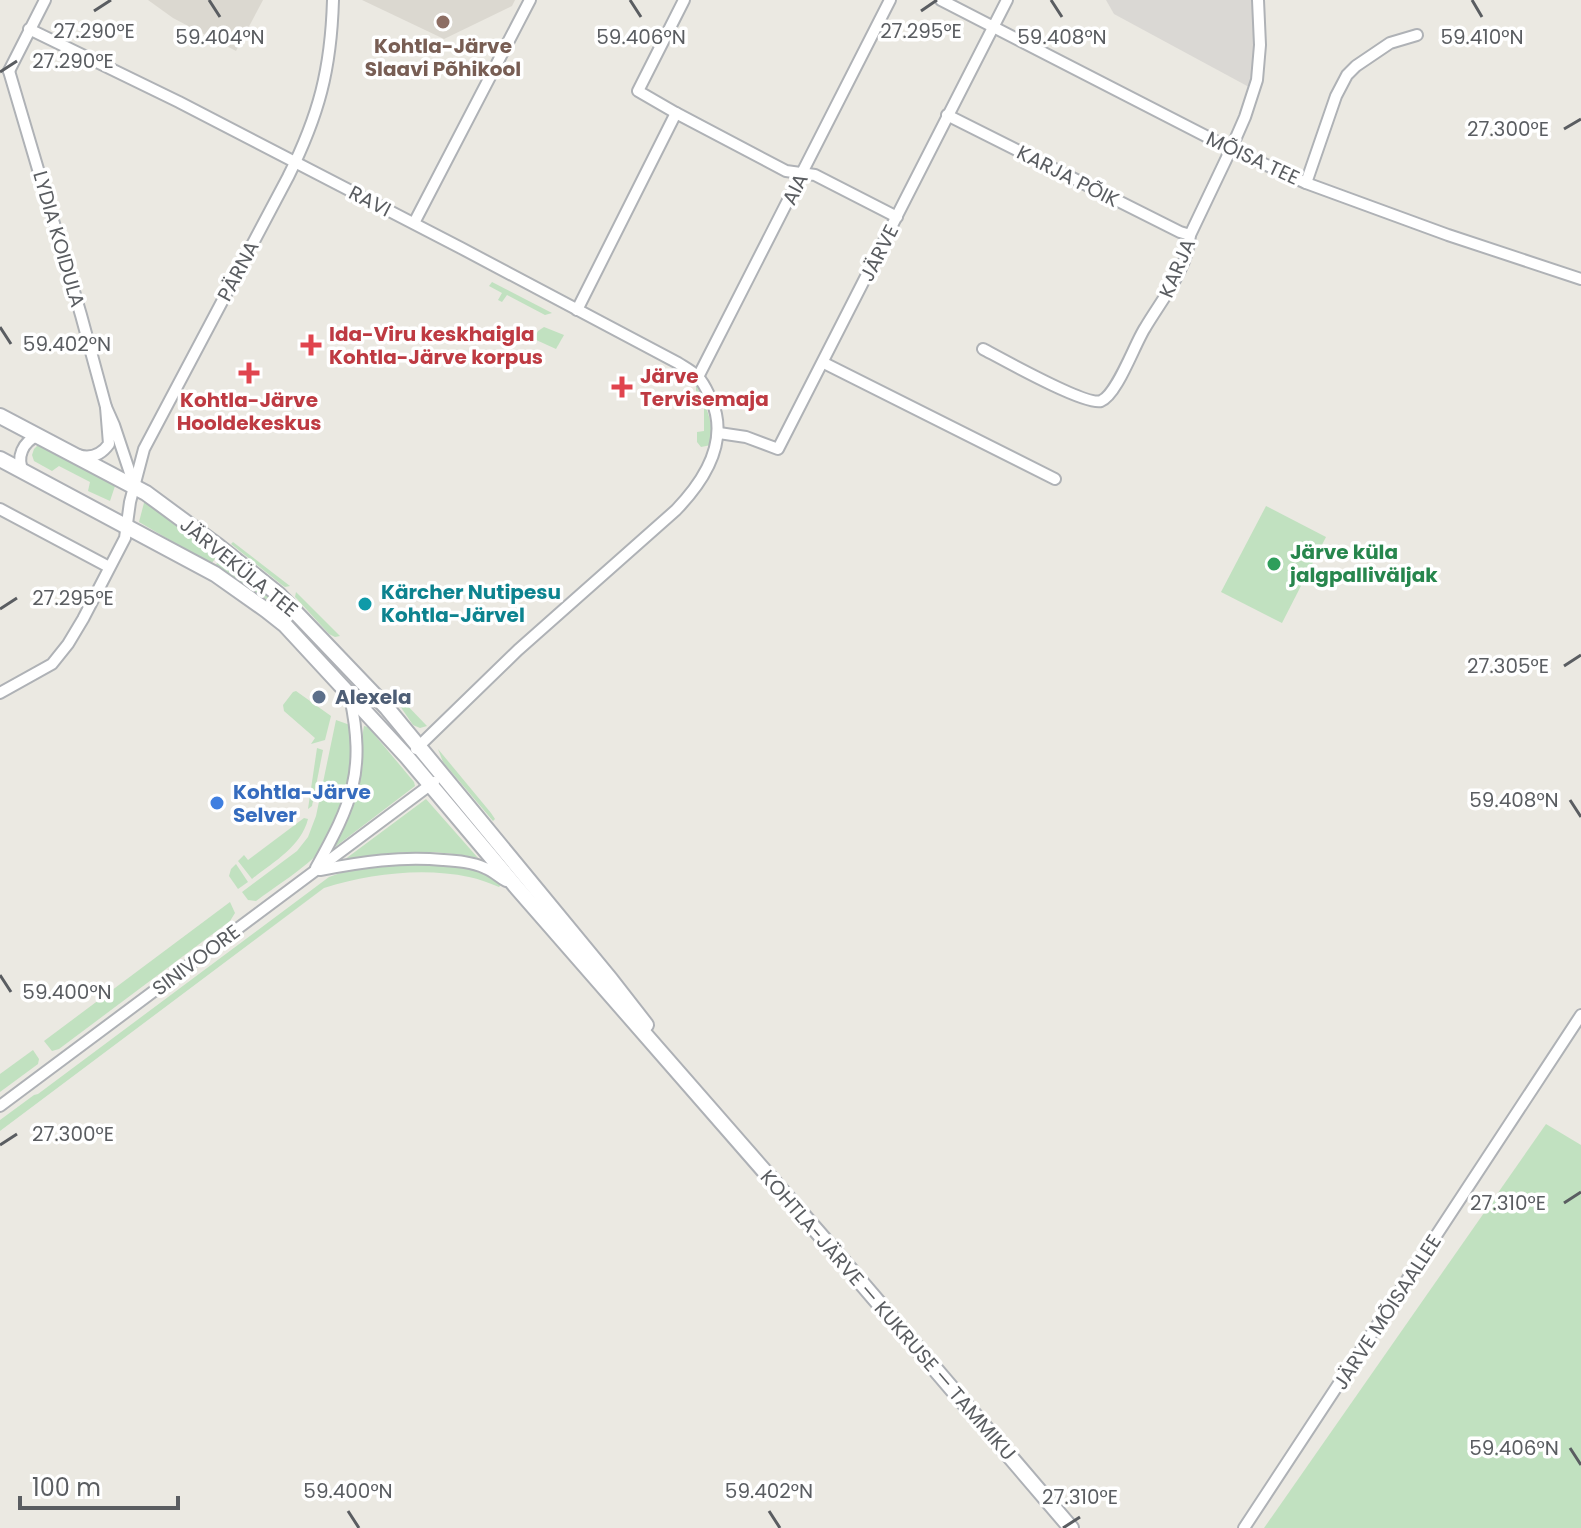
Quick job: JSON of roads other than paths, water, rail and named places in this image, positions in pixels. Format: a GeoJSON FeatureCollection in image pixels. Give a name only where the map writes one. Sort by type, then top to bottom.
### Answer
{"type":"FeatureCollection","features":[{"type":"Feature","properties":{"kind":"main road","name":"JÄRVEKÜLA TEE"},"geometry":{"type":"LineString","coordinates":[[0,416],[146,493],[278,594],[419,746],[446,804]]}},
{"type":"Feature","properties":{"kind":"main road","name":"JÄRVEKÜLA TEE"},"geometry":{"type":"LineString","coordinates":[[0,459],[126,532],[215,574],[266,610],[294,634],[407,757],[472,810]]}},
{"type":"Feature","properties":{"kind":"main road","name":"KOHTLA-JÄRVE — KUKRUSE — TAMMIKU"},"geometry":{"type":"LineString","coordinates":[[446,804],[1071,1528]]}},
{"type":"Feature","properties":{"kind":"main road","name":"KOHTLA-JÄRVE — KUKRUSE — TAMMIKU"},"geometry":{"type":"LineString","coordinates":[[472,810],[611,980],[705,1102]]}},
{"type":"Feature","properties":{"kind":"street"},"geometry":{"type":"LineString","coordinates":[[5,69],[45,0]]}},
{"type":"Feature","properties":{"kind":"street","name":"PÄRNA"},"geometry":{"type":"LineString","coordinates":[[0,693],[52,664],[68,644],[126,532],[130,502],[144,449],[295,163],[313,120],[329,61],[333,0]]}},
{"type":"Feature","properties":{"kind":"street"},"geometry":{"type":"LineString","coordinates":[[414,223],[530,0]]}},
{"type":"Feature","properties":{"kind":"street"},"geometry":{"type":"LineString","coordinates":[[684,0],[638,91],[786,171],[825,179],[897,217]]}},
{"type":"Feature","properties":{"kind":"street","name":"AIA"},"geometry":{"type":"LineString","coordinates":[[701,380],[890,0]]}},
{"type":"Feature","properties":{"kind":"street","name":"MÕISA TEE"},"geometry":{"type":"LineString","coordinates":[[941,0],[1231,149],[1306,183],[1581,279]]}},
{"type":"Feature","properties":{"kind":"street","name":"JÄRVE"},"geometry":{"type":"LineString","coordinates":[[719,433],[746,437],[778,449],[1007,0]]}},
{"type":"Feature","properties":{"kind":"street","name":"KARJA"},"geometry":{"type":"LineString","coordinates":[[983,349],[1091,402],[1107,397],[1118,382],[1144,329],[1164,301],[1189,248],[1190,235],[1245,117],[1257,80],[1260,45],[1258,0]]}},
{"type":"Feature","properties":{"kind":"street","name":"RAVI"},"geometry":{"type":"LineString","coordinates":[[29,29],[414,223],[678,363],[701,380]]}},
{"type":"Feature","properties":{"kind":"street"},"geometry":{"type":"LineString","coordinates":[[1306,183],[1336,96],[1347,75],[1390,43],[1417,35]]}},
{"type":"Feature","properties":{"kind":"street","name":"LYDIA KOIDULA"},"geometry":{"type":"LineString","coordinates":[[5,69],[106,407],[110,438],[106,448],[89,457],[64,450]]}},
{"type":"Feature","properties":{"kind":"street"},"geometry":{"type":"LineString","coordinates":[[577,310],[676,113]]}},
{"type":"Feature","properties":{"kind":"street","name":"KARJA PÕIK"},"geometry":{"type":"LineString","coordinates":[[947,115],[1190,235]]}},
{"type":"Feature","properties":{"kind":"street"},"geometry":{"type":"LineString","coordinates":[[824,363],[1055,479]]}},
{"type":"Feature","properties":{"kind":"street"},"geometry":{"type":"LineString","coordinates":[[407,757],[518,650],[683,503],[695,488],[718,442],[719,433],[713,405],[701,380]]}},
{"type":"Feature","properties":{"kind":"street","name":"LYDIA KOIDULA"},"geometry":{"type":"LineString","coordinates":[[106,407],[134,486]]}},
{"type":"Feature","properties":{"kind":"street"},"geometry":{"type":"LineString","coordinates":[[23,471],[20,456],[28,441],[37,436]]}},
{"type":"Feature","properties":{"kind":"street"},"geometry":{"type":"LineString","coordinates":[[0,509],[109,567]]}},
{"type":"Feature","properties":{"kind":"street","name":"SINIVOORE"},"geometry":{"type":"LineString","coordinates":[[314,871],[339,825],[353,790],[357,741],[349,695]]}},
{"type":"Feature","properties":{"kind":"street","name":"SINIVOORE"},"geometry":{"type":"LineString","coordinates":[[0,1106],[436,780]]}},
{"type":"Feature","properties":{"kind":"street","name":"SINIVOORE"},"geometry":{"type":"LineString","coordinates":[[314,871],[393,858],[446,860],[487,868],[518,889]]}},
{"type":"Feature","properties":{"kind":"street","name":"JÄRVE MÕISAALLEE"},"geometry":{"type":"LineString","coordinates":[[1244,1528],[1581,1015]]}},
{"type":"Feature","properties":{"kind":"place","name":"Kohtla-Järve Slaavi Põhikool"},"geometry":{"type":"Point","coordinates":[443,22]}},
{"type":"Feature","properties":{"kind":"place","name":"Ida-Viru keskhaigla Kohtla-Järve korpus"},"geometry":{"type":"Point","coordinates":[311,345]}},
{"type":"Feature","properties":{"kind":"place","name":"Kohtla-Järve Hooldekeskus"},"geometry":{"type":"Point","coordinates":[249,373]}},
{"type":"Feature","properties":{"kind":"place","name":"Järve Tervisemaja"},"geometry":{"type":"Point","coordinates":[622,387]}},
{"type":"Feature","properties":{"kind":"place","name":"Järve küla jalgpalliväljak"},"geometry":{"type":"Point","coordinates":[1274,564]}},
{"type":"Feature","properties":{"kind":"place","name":"Kärcher Nutipesu Kohtla-Järvel"},"geometry":{"type":"Point","coordinates":[365,604]}},
{"type":"Feature","properties":{"kind":"place","name":"Alexela"},"geometry":{"type":"Point","coordinates":[319,697]}},
{"type":"Feature","properties":{"kind":"place","name":"Kohtla-Järve Selver"},"geometry":{"type":"Point","coordinates":[217,803]}}]}
